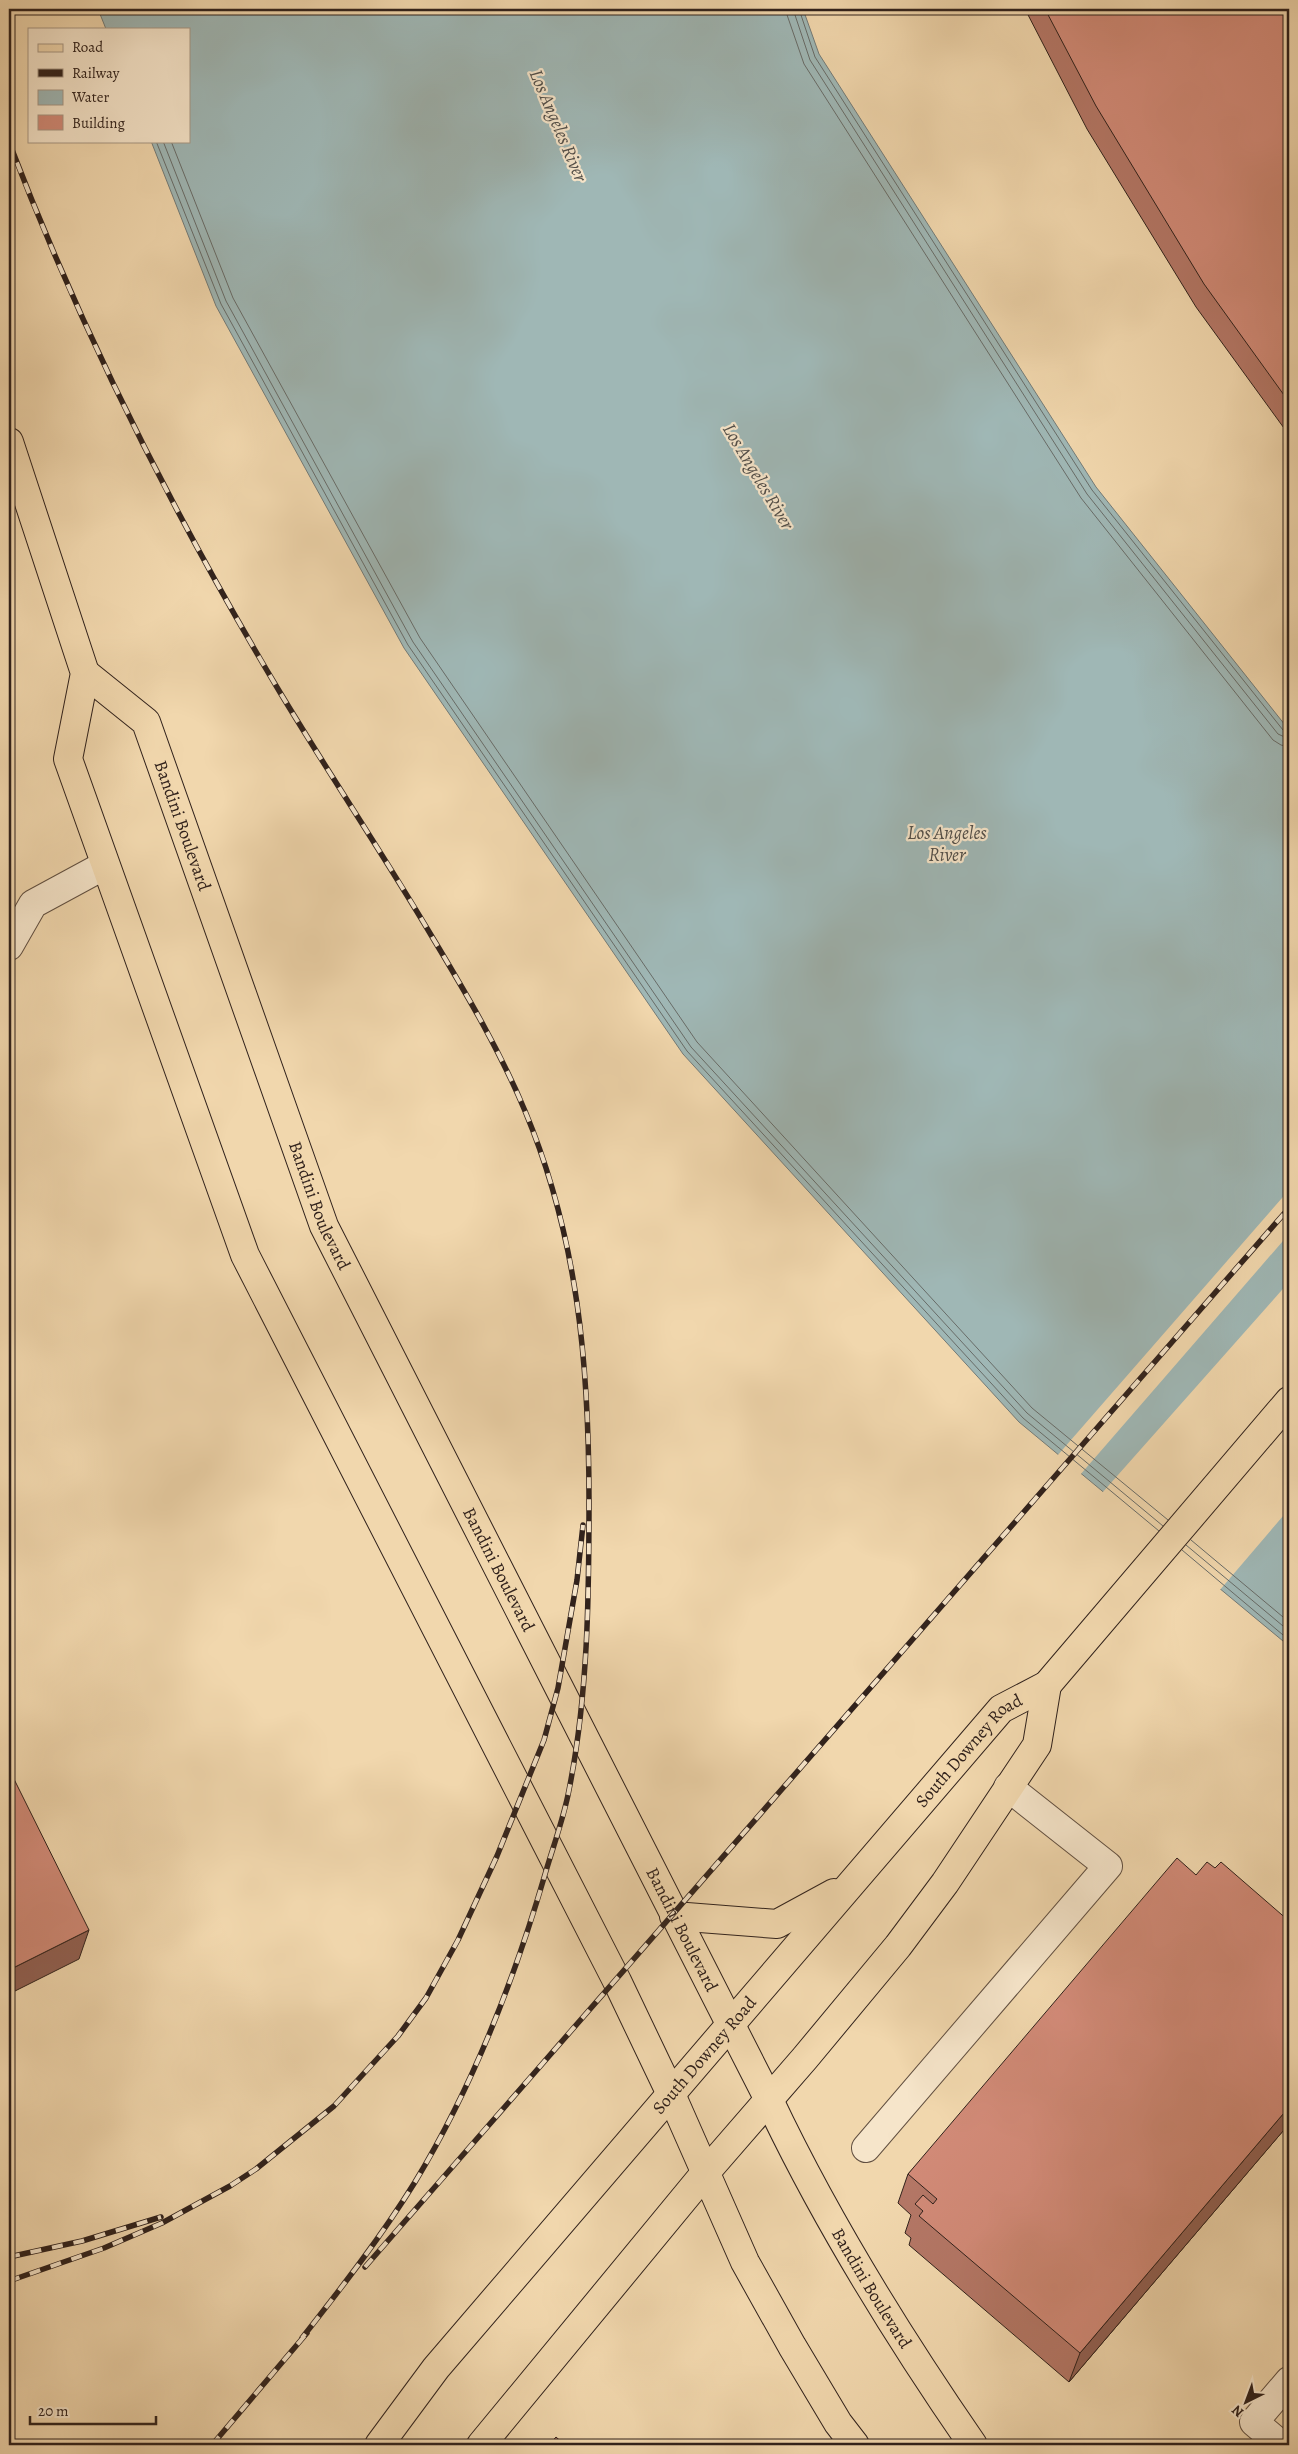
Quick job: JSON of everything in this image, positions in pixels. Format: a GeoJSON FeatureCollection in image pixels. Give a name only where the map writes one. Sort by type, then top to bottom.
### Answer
{"type":"FeatureCollection","features":[{"type":"Feature","properties":{"kind":"main road"},"geometry":{"type":"LineString","coordinates":[[9,442],[86,673],[68,759],[245,1255],[552,1852],[670,2092],[745,2262],[838,2423],[855,2445]]}},
{"type":"Feature","properties":{"kind":"main road","name":"Bandini Boulevard"},"geometry":{"type":"LineString","coordinates":[[86,673],[146,722],[324,1226],[769,2100],[803,2172],[902,2341],[972,2445]]}},
{"type":"Feature","properties":{"kind":"main road","name":"South Downey Road"},"geometry":{"type":"LineString","coordinates":[[378,2445],[436,2368],[670,2092],[1001,1709],[1047,1685],[1289,1402]]}},
{"type":"Feature","properties":{"kind":"main road","name":"South Downey Road"},"geometry":{"type":"LineString","coordinates":[[481,2445],[706,2172],[898,1946],[946,1883],[1037,1745],[1047,1685]]}},
{"type":"Feature","properties":{"kind":"main road"},"geometry":{"type":"LineString","coordinates":[[674,1916],[777,1924],[847,1886]]}},
{"type":"Feature","properties":{"kind":"lane"},"geometry":{"type":"LineString","coordinates":[[9,946],[33,904],[106,865]]}},
{"type":"Feature","properties":{"kind":"lane"},"geometry":{"type":"LineString","coordinates":[[866,2148],[1108,1866],[1008,1787]]}},
{"type":"Feature","properties":{"kind":"lane"},"geometry":{"type":"LineString","coordinates":[[1280,2445],[1254,2422],[1289,2381]]}},
{"type":"Feature","properties":{"kind":"water","name":"Los Angeles River"},"geometry":{"type":"Polygon","coordinates":[[[98,9],[803,9],[819,54],[1096,487],[1289,730],[1289,1646],[1019,1422],[683,1054],[404,648],[216,306],[151,142],[190,142],[190,28],[106,28],[98,9]]]}},
{"type":"Feature","properties":{"kind":"pier"},"geometry":{"type":"Polygon","coordinates":[[[1289,1190],[1289,1234],[1080,1475],[1057,1456],[1289,1190]]]}},
{"type":"Feature","properties":{"kind":"pier"},"geometry":{"type":"Polygon","coordinates":[[[1289,1282],[1289,1509],[1219,1591],[1102,1493],[1289,1282]]]}},
{"type":"Feature","properties":{"kind":"building"},"geometry":{"type":"Polygon","coordinates":[[[1045,9],[1289,9],[1289,402],[1204,284],[1096,106],[1045,9]]]}},
{"type":"Feature","properties":{"kind":"building"},"geometry":{"type":"Polygon","coordinates":[[[9,1769],[89,1930],[9,1970],[9,1769]]]}},
{"type":"Feature","properties":{"kind":"building"},"geometry":{"type":"Polygon","coordinates":[[[1177,1858],[1196,1875],[1207,1862],[1215,1868],[1221,1862],[1289,1921],[1289,2107],[1080,2353],[919,2216],[923,2211],[915,2204],[923,2195],[933,2204],[937,2199],[908,2174],[1177,1858]]]}},
{"type":"Feature","properties":{"kind":"building"},"geometry":{"type":"Polygon","coordinates":[[[556,2437],[565,2445],[549,2445],[556,2437]]]}},
{"type":"Feature","properties":{"kind":"railway"},"geometry":{"type":"LineString","coordinates":[[9,142],[37,213],[99,354],[204,561],[281,694],[446,961],[505,1067],[525,1111],[543,1159],[569,1254],[577,1303],[583,1351],[588,1450],[588,1610],[580,1718],[564,1810],[521,1951],[491,2031],[456,2108],[415,2182],[389,2222],[361,2262],[302,2338]]}},
{"type":"Feature","properties":{"kind":"railway"},"geometry":{"type":"LineString","coordinates":[[365,2267],[1289,1208]]}},
{"type":"Feature","properties":{"kind":"railway"},"geometry":{"type":"LineString","coordinates":[[9,2281],[104,2248],[162,2223],[230,2186],[256,2169],[334,2106],[398,2036],[426,1998],[458,1940],[497,1856],[544,1740],[558,1688],[577,1580],[583,1525]]}},
{"type":"Feature","properties":{"kind":"railway"},"geometry":{"type":"LineString","coordinates":[[9,2257],[82,2241],[161,2217]]}},
{"type":"Feature","properties":{"kind":"railway"},"geometry":{"type":"LineString","coordinates":[[212,2445],[307,2333]]}}]}
